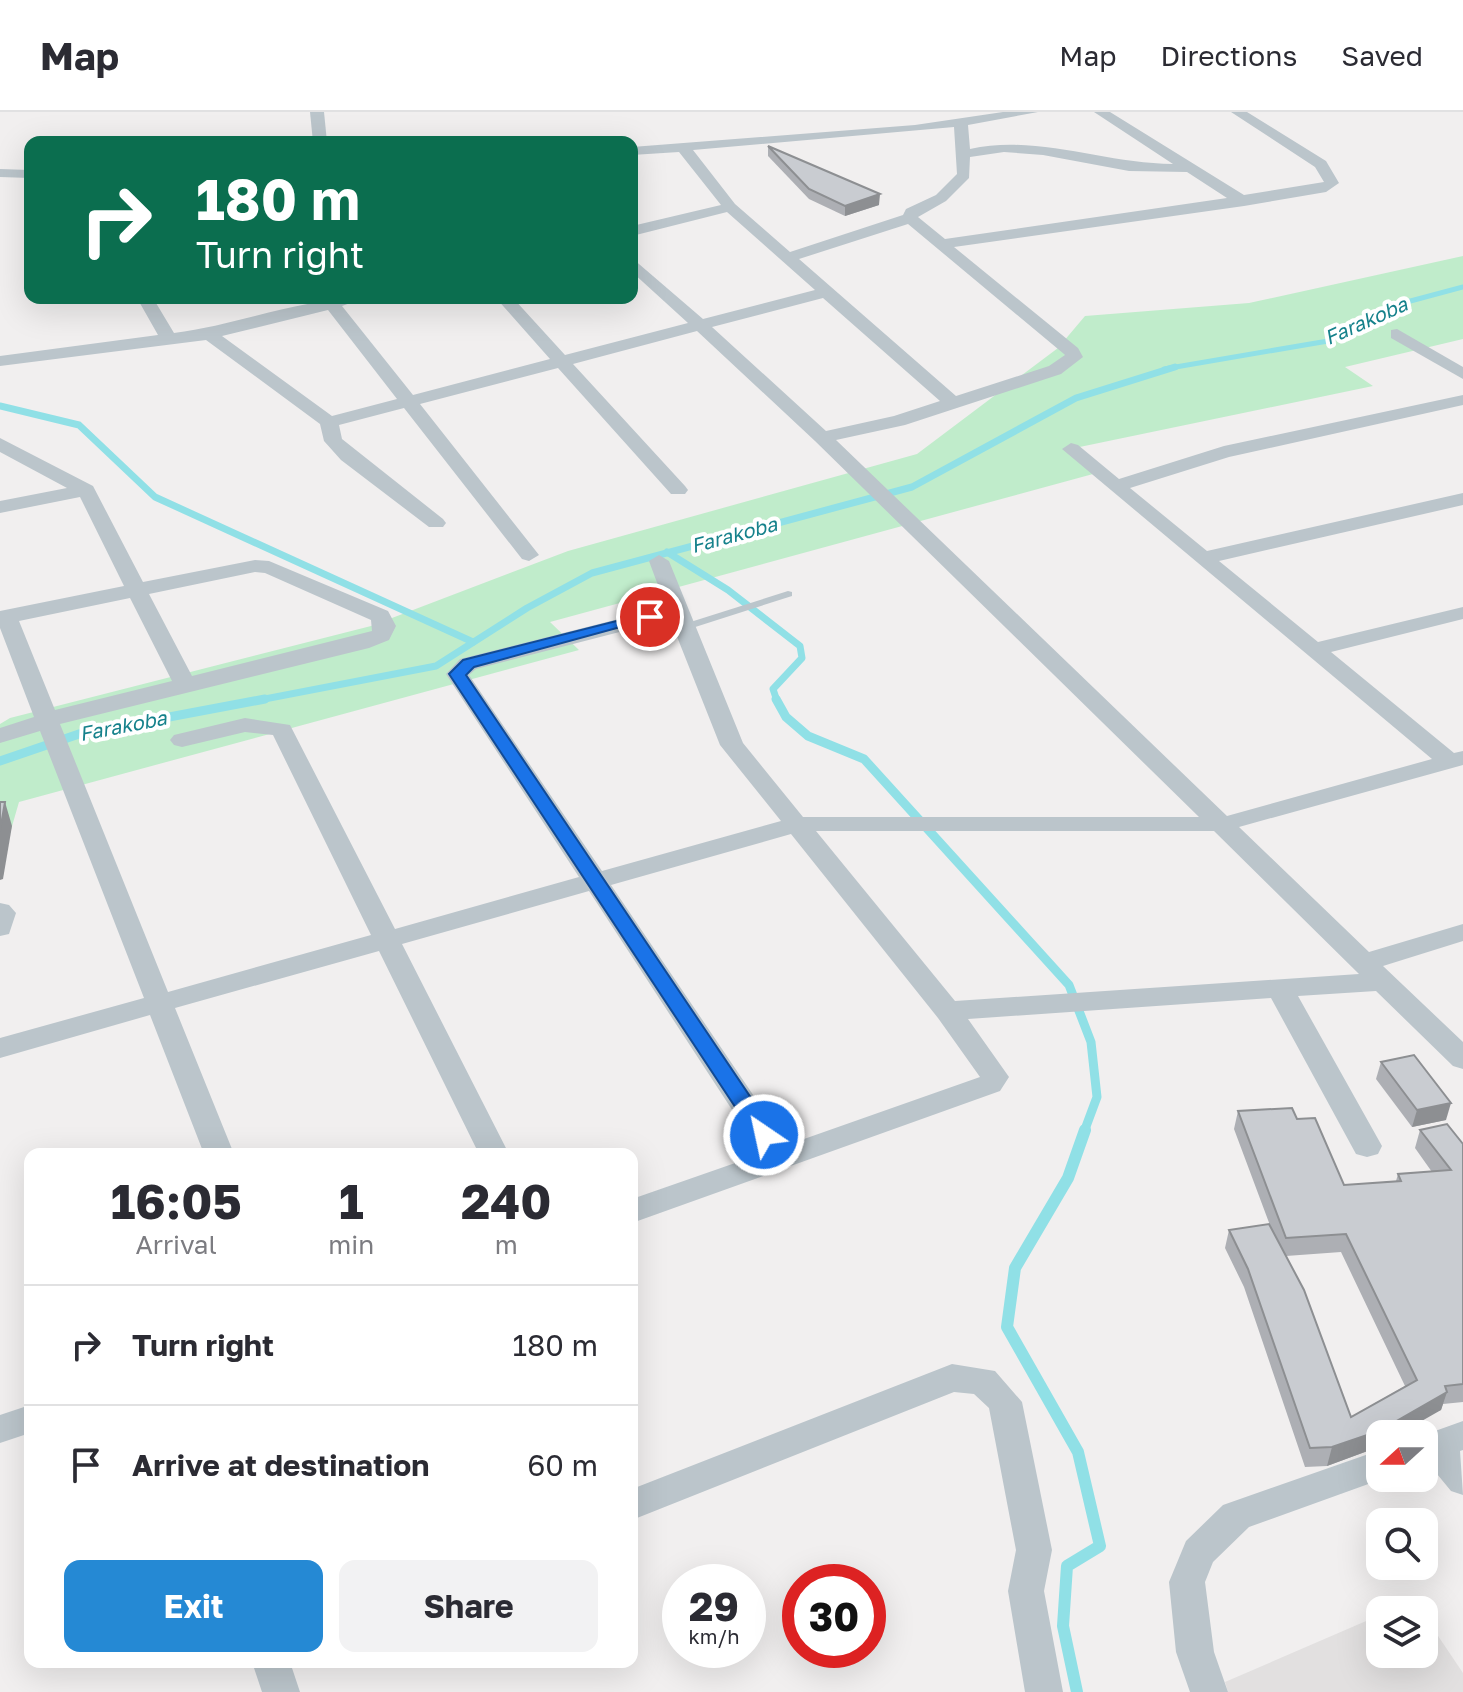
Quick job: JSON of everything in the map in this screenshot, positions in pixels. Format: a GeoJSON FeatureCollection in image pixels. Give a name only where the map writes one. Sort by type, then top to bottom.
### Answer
{"type":"FeatureCollection","features":[{"type":"Feature","properties":{"kind":"street"},"geometry":{"type":"LineString","coordinates":[[317,112],[319,136]]}},
{"type":"Feature","properties":{"kind":"street"},"geometry":{"type":"LineString","coordinates":[[638,151],[961,123],[981,116],[1031,112]]}},
{"type":"Feature","properties":{"kind":"street"},"geometry":{"type":"LineString","coordinates":[[1101,112],[1244,202]]}},
{"type":"Feature","properties":{"kind":"street"},"geometry":{"type":"LineString","coordinates":[[942,244],[1244,202],[1326,188],[1332,183],[1321,164],[1238,112]]}},
{"type":"Feature","properties":{"kind":"street"},"geometry":{"type":"LineString","coordinates":[[910,218],[911,212],[958,185],[964,175],[961,123]]}},
{"type":"Feature","properties":{"kind":"street"},"geometry":{"type":"LineString","coordinates":[[683,147],[730,207],[950,401]]}},
{"type":"Feature","properties":{"kind":"street"},"geometry":{"type":"LineString","coordinates":[[965,154],[984,148],[1028,148],[1126,167],[1190,168]]}},
{"type":"Feature","properties":{"kind":"street"},"geometry":{"type":"LineString","coordinates":[[0,173],[24,174]]}},
{"type":"Feature","properties":{"kind":"street"},"geometry":{"type":"LineString","coordinates":[[638,230],[730,207]]}},
{"type":"Feature","properties":{"kind":"street"},"geometry":{"type":"LineString","coordinates":[[822,437],[898,421],[950,401],[1055,370],[1074,357],[1072,352],[910,218]]}},
{"type":"Feature","properties":{"kind":"street"},"geometry":{"type":"LineString","coordinates":[[787,258],[910,218]]}},
{"type":"Feature","properties":{"kind":"street"},"geometry":{"type":"LineString","coordinates":[[638,268],[822,437],[1463,1059]]}},
{"type":"Feature","properties":{"kind":"street"},"geometry":{"type":"LineString","coordinates":[[329,422],[827,292]]}},
{"type":"Feature","properties":{"kind":"street"},"geometry":{"type":"LineString","coordinates":[[148,304],[168,338]]}},
{"type":"Feature","properties":{"kind":"street"},"geometry":{"type":"LineString","coordinates":[[0,361],[209,334],[332,304],[529,555]]}},
{"type":"Feature","properties":{"kind":"street"},"geometry":{"type":"LineString","coordinates":[[509,304],[678,490]]}},
{"type":"Feature","properties":{"kind":"street"},"geometry":{"type":"LineString","coordinates":[[209,334],[329,422],[333,441],[348,456],[436,523]]}},
{"type":"Feature","properties":{"kind":"street"},"geometry":{"type":"LineString","coordinates":[[1397,334],[1463,374]]}},
{"type":"Feature","properties":{"kind":"street"},"geometry":{"type":"LineString","coordinates":[[1115,486],[1224,452],[1463,400]]}},
{"type":"Feature","properties":{"kind":"street"},"geometry":{"type":"LineString","coordinates":[[0,444],[86,490],[184,683]]}},
{"type":"Feature","properties":{"kind":"street"},"geometry":{"type":"LineString","coordinates":[[1071,449],[1314,650],[1456,760]]}},
{"type":"Feature","properties":{"kind":"street"},"geometry":{"type":"LineString","coordinates":[[0,507],[86,490]]}},
{"type":"Feature","properties":{"kind":"street"},"geometry":{"type":"LineString","coordinates":[[1203,558],[1463,499]]}},
{"type":"Feature","properties":{"kind":"street"},"geometry":{"type":"LineString","coordinates":[[638,1209],[990,1084],[995,1077],[992,1067],[948,1011],[732,745],[659,561]]}},
{"type":"Feature","properties":{"kind":"street"},"geometry":{"type":"LineString","coordinates":[[0,736],[48,725],[184,683],[361,643],[381,635],[385,626],[380,616],[269,567],[240,567],[3,617],[48,725],[217,1148]]}},
{"type":"Feature","properties":{"kind":"street"},"geometry":{"type":"LineString","coordinates":[[1314,650],[1463,613]]}},
{"type":"Feature","properties":{"kind":"street"},"geometry":{"type":"LineString","coordinates":[[682,619],[468,664],[457,674],[781,1160]]}},
{"type":"Feature","properties":{"kind":"street"},"geometry":{"type":"LineString","coordinates":[[182,740],[250,723],[266,723],[282,730],[491,1148]]}},
{"type":"Feature","properties":{"kind":"street"},"geometry":{"type":"LineString","coordinates":[[0,1048],[799,824],[1224,824],[1456,760]]}},
{"type":"Feature","properties":{"kind":"street"},"geometry":{"type":"LineString","coordinates":[[0,911],[3,913],[0,928]]}},
{"type":"Feature","properties":{"kind":"street"},"geometry":{"type":"LineString","coordinates":[[948,1011],[1280,989],[1374,972],[1463,932]]}},
{"type":"Feature","properties":{"kind":"street"},"geometry":{"type":"LineString","coordinates":[[1280,989],[1367,1146]]}},
{"type":"Feature","properties":{"kind":"street"},"geometry":{"type":"LineString","coordinates":[[638,1503],[952,1378],[983,1381],[1005,1402],[1034,1550],[1026,1591],[1044,1692]]}},
{"type":"Feature","properties":{"kind":"street"},"geometry":{"type":"LineString","coordinates":[[0,1429],[24,1421]]}},
{"type":"Feature","properties":{"kind":"street"},"geometry":{"type":"LineString","coordinates":[[1441,1444],[1463,1480]]}},
{"type":"Feature","properties":{"kind":"street"},"geometry":{"type":"LineString","coordinates":[[1209,1692],[1195,1652],[1187,1582],[1199,1552],[1236,1516],[1366,1470]]}},
{"type":"Feature","properties":{"kind":"street"},"geometry":{"type":"LineString","coordinates":[[273,1668],[281,1692]]}},
{"type":"Feature","properties":{"kind":"lane"},"geometry":{"type":"LineString","coordinates":[[682,619],[736,609],[788,594]]}},
{"type":"Feature","properties":{"kind":"shaded area"},"geometry":{"type":"Polygon","coordinates":[[[1366,1621],[1366,1668],[1438,1668],[1438,1636],[1463,1673],[1463,1692],[1228,1692],[1225,1682],[1366,1621]]]}},
{"type":"Feature","properties":{"kind":"green space"},"geometry":{"type":"Polygon","coordinates":[[[1463,256],[1463,339],[1345,367],[1373,386],[1070,449],[1093,474],[550,622],[579,650],[19,802],[6,847],[0,847],[0,724],[10,718],[371,626],[568,551],[917,454],[1058,348],[1085,316],[1249,303],[1463,256]]]}},
{"type":"Feature","properties":{"kind":"building"},"geometry":{"type":"Polygon","coordinates":[[[768,146],[880,194],[845,206],[809,189],[768,146]]]}},
{"type":"Feature","properties":{"kind":"building"},"geometry":{"type":"Polygon","coordinates":[[[0,802],[5,802],[0,831],[0,802]]]}},
{"type":"Feature","properties":{"kind":"building"},"geometry":{"type":"Polygon","coordinates":[[[1414,1055],[1451,1103],[1417,1110],[1381,1062],[1414,1055]]]}},
{"type":"Feature","properties":{"kind":"building"},"geometry":{"type":"Polygon","coordinates":[[[1292,1108],[1297,1119],[1315,1118],[1344,1185],[1401,1181],[1398,1174],[1451,1170],[1420,1130],[1447,1124],[1463,1144],[1463,1384],[1445,1386],[1447,1392],[1398,1420],[1366,1420],[1366,1435],[1332,1447],[1310,1448],[1248,1269],[1229,1230],[1269,1224],[1304,1290],[1351,1417],[1417,1380],[1346,1234],[1286,1238],[1238,1111],[1292,1108]]]}},
{"type":"Feature","properties":{"kind":"waterway","name":"Farakoba"},"geometry":{"type":"LineString","coordinates":[[1174,367],[1328,341],[1403,303],[1463,287]]}},
{"type":"Feature","properties":{"kind":"waterway","name":"Farakoba"},"geometry":{"type":"LineString","coordinates":[[668,553],[912,487],[1076,398],[1174,367]]}},
{"type":"Feature","properties":{"kind":"waterway","name":"Farakoba"},"geometry":{"type":"LineString","coordinates":[[1164,369],[1174,367]]}},
{"type":"Feature","properties":{"kind":"waterway"},"geometry":{"type":"LineString","coordinates":[[0,406],[79,425],[155,497],[473,642]]}},
{"type":"Feature","properties":{"kind":"waterway","name":"Farakoba"},"geometry":{"type":"LineString","coordinates":[[254,701],[436,666],[527,608],[592,573],[668,553]]}},
{"type":"Feature","properties":{"kind":"waterway"},"geometry":{"type":"LineString","coordinates":[[668,553],[728,590],[800,646],[802,658],[773,689],[777,700]]}},
{"type":"Feature","properties":{"kind":"waterway","name":"Farakoba"},"geometry":{"type":"LineString","coordinates":[[0,761],[79,734],[265,699]]}},
{"type":"Feature","properties":{"kind":"waterway"},"geometry":{"type":"LineString","coordinates":[[777,700],[786,717],[808,736],[864,759],[1069,985],[1091,1042],[1097,1097],[1084,1132]]}},
{"type":"Feature","properties":{"kind":"waterway"},"geometry":{"type":"LineString","coordinates":[[1077,1692],[1063,1626],[1067,1566],[1100,1546],[1078,1452],[1007,1327],[1015,1268],[1068,1178],[1085,1130]]}},
{"type":"Feature","properties":{"kind":"route"},"geometry":{"type":"LineString","coordinates":[[650,617],[468,664],[457,674],[764,1135]]}}]}
